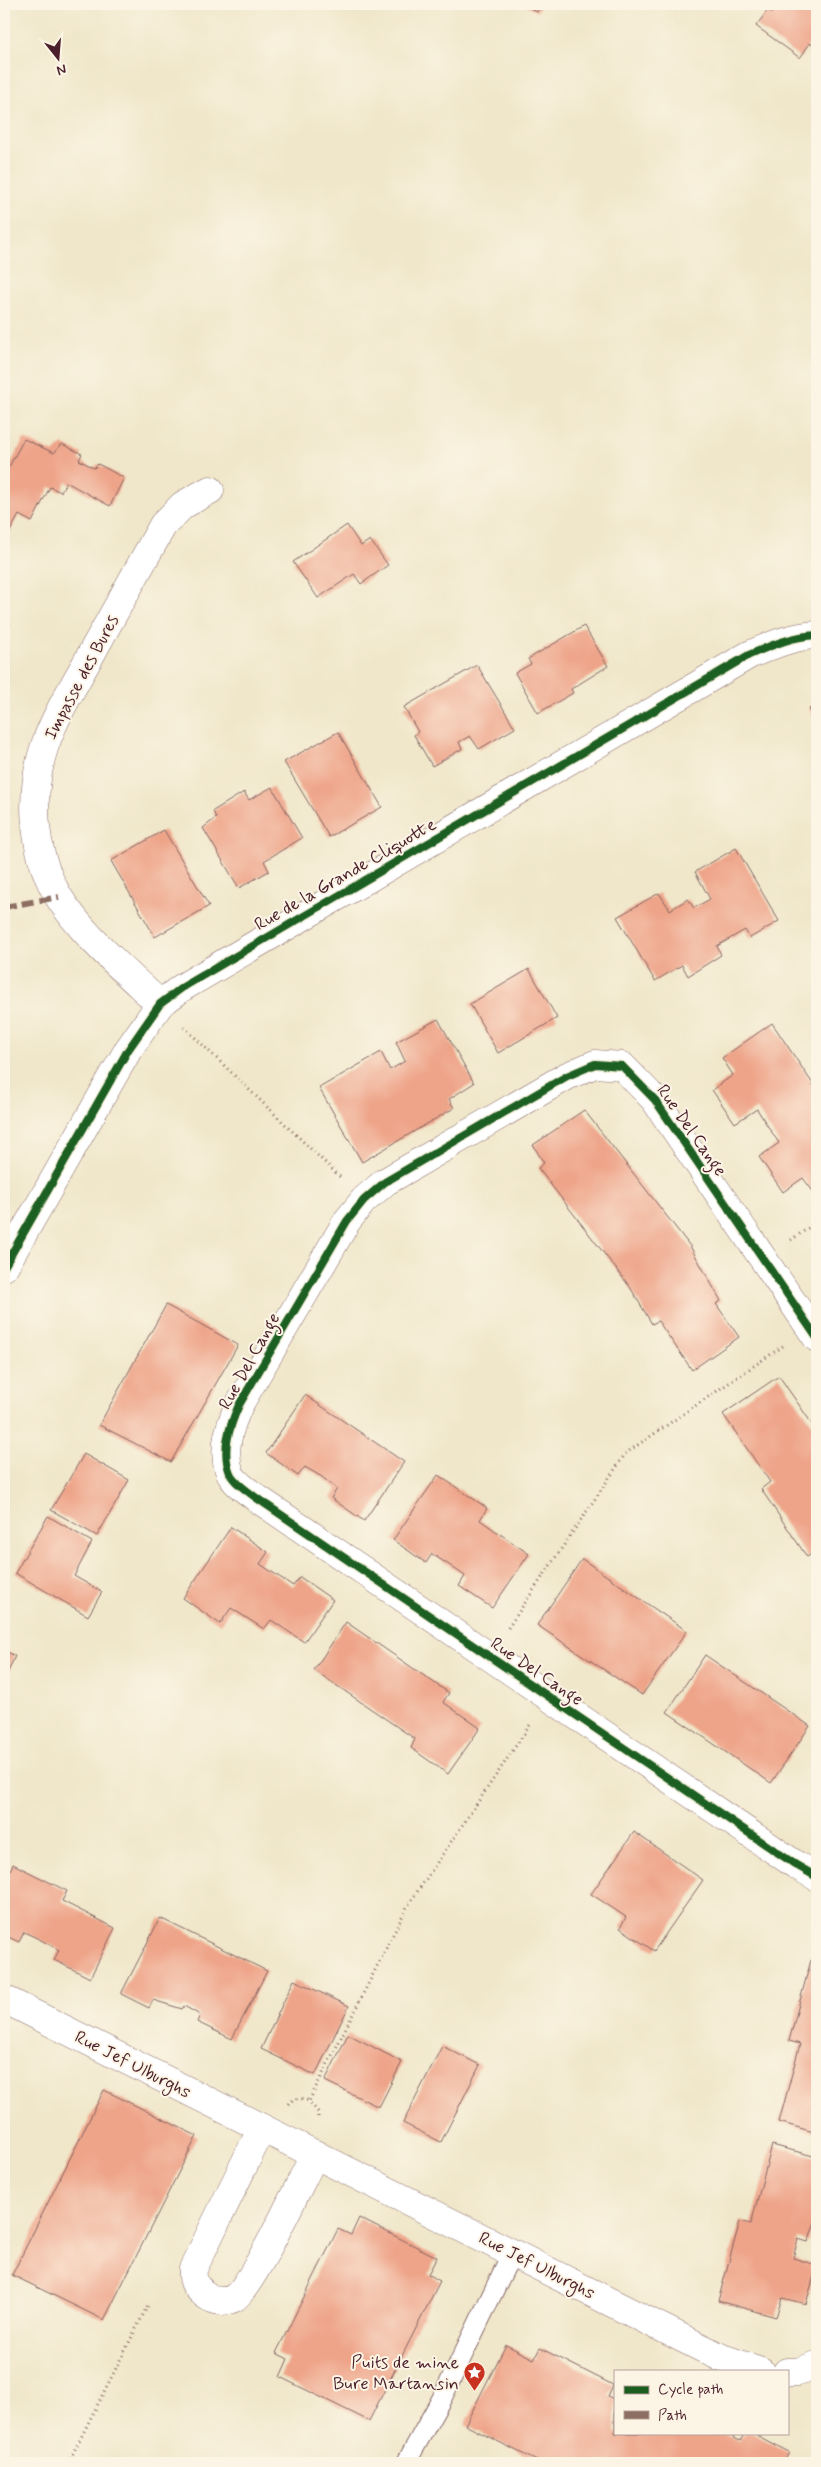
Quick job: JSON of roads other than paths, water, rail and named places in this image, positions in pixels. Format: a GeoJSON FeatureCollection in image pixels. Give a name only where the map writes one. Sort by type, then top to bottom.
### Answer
{"type":"FeatureCollection","features":[{"type":"Feature","properties":{"kind":"street","name":"Impasse des Bures"},"geometry":{"type":"LineString","coordinates":[[160,1004],[80,925],[59,897],[42,862],[35,822],[35,796],[38,772],[51,731],[163,525],[183,504],[210,490]]}},
{"type":"Feature","properties":{"kind":"street","name":"Rue de la Grande Cliquotte"},"geometry":{"type":"LineString","coordinates":[[4,1267],[128,1050],[160,1004],[210,970],[749,655],[776,642],[817,635]]}},
{"type":"Feature","properties":{"kind":"street","name":"Rue Del Cange"},"geometry":{"type":"LineString","coordinates":[[814,1333],[655,1100],[622,1066],[595,1064],[568,1076],[411,1166],[385,1182],[364,1200],[347,1221],[239,1404],[230,1427],[227,1450],[230,1474],[243,1488],[258,1499],[796,1865],[817,1877]]}},
{"type":"Feature","properties":{"kind":"street","name":"Rue Jef Ulburghs"},"geometry":{"type":"LineString","coordinates":[[4,1999],[722,2358],[755,2370]]}},
{"type":"Feature","properties":{"kind":"street"},"geometry":{"type":"LineString","coordinates":[[262,2128],[193,2269],[192,2279],[196,2287],[208,2298],[222,2301],[233,2298],[251,2279],[309,2151]]}},
{"type":"Feature","properties":{"kind":"street"},"geometry":{"type":"LineString","coordinates":[[788,2372],[798,2372],[817,2365]]}},
{"type":"Feature","properties":{"kind":"lane"},"geometry":{"type":"LineString","coordinates":[[406,2463],[442,2398],[512,2253]]}},
{"type":"Feature","properties":{"kind":"place","name":"Puits de mine Bure Martansin"},"geometry":{"type":"Point","coordinates":[475,2391]}}]}
